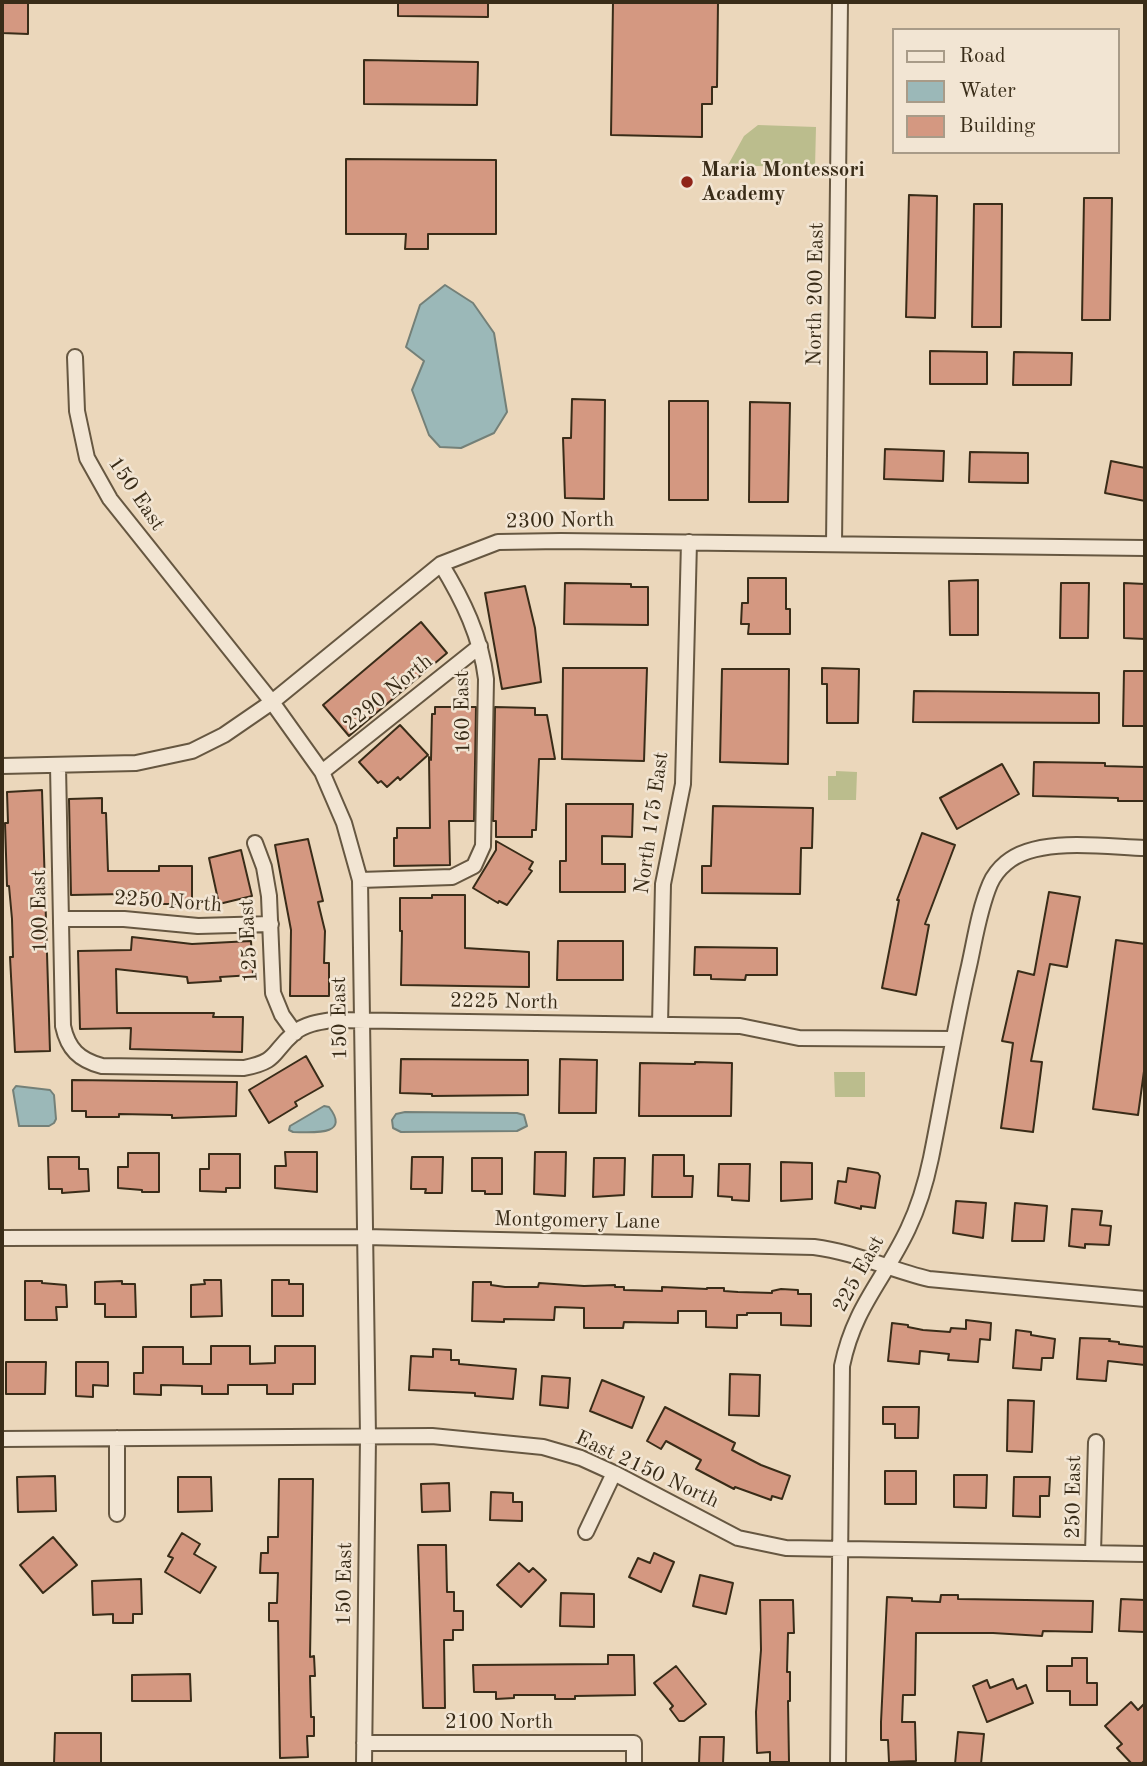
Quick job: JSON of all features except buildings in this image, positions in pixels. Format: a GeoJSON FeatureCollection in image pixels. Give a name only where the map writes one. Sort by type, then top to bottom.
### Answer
{"type":"FeatureCollection","features":[{"type":"Feature","properties":{"kind":"street","name":"North 200 East"},"geometry":{"type":"LineString","coordinates":[[834,544],[840,2]]}},
{"type":"Feature","properties":{"kind":"street","name":"150 East"},"geometry":{"type":"LineString","coordinates":[[75,358],[76,411],[87,458],[110,499],[272,702],[322,772],[344,823],[360,880],[368,1437],[364,1764]]}},
{"type":"Feature","properties":{"kind":"street","name":"2300 North"},"geometry":{"type":"LineString","coordinates":[[2,766],[136,763],[192,751],[224,735],[272,702],[441,564],[498,542],[1145,548]]}},
{"type":"Feature","properties":{"kind":"street","name":"North 175 East"},"geometry":{"type":"LineString","coordinates":[[660,1025],[663,884],[683,784],[689,542]]}},
{"type":"Feature","properties":{"kind":"street","name":"160 East"},"geometry":{"type":"LineString","coordinates":[[360,880],[452,877],[474,866],[483,846],[485,679],[480,646],[457,590],[441,564]]}},
{"type":"Feature","properties":{"kind":"street","name":"2290 North"},"geometry":{"type":"LineString","coordinates":[[322,772],[480,646]]}},
{"type":"Feature","properties":{"kind":"street","name":"100 East"},"geometry":{"type":"LineString","coordinates":[[58,766],[63,1026],[66,1040],[74,1053]]}},
{"type":"Feature","properties":{"kind":"street","name":"125 East"},"geometry":{"type":"LineString","coordinates":[[254,842],[265,877],[271,924],[273,993],[282,1015],[295,1033]]}},
{"type":"Feature","properties":{"kind":"street","name":"225 East"},"geometry":{"type":"LineString","coordinates":[[838,1764],[842,1366],[853,1326],[908,1231],[921,1197],[931,1159],[952,1039],[983,904],[991,881],[1006,862],[1027,851],[1054,846],[1145,848]]}},
{"type":"Feature","properties":{"kind":"street","name":"2250 North"},"geometry":{"type":"LineString","coordinates":[[61,919],[124,919],[198,926],[271,924]]}},
{"type":"Feature","properties":{"kind":"street","name":"2225 North"},"geometry":{"type":"LineString","coordinates":[[74,1053],[88,1062],[102,1066],[244,1068],[262,1065],[275,1056],[295,1033],[313,1023],[332,1020],[740,1027],[799,1038],[952,1039]]}},
{"type":"Feature","properties":{"kind":"street","name":"Montgomery Lane"},"geometry":{"type":"LineString","coordinates":[[2,1238],[365,1237],[814,1247],[857,1256],[929,1279],[1145,1299]]}},
{"type":"Feature","properties":{"kind":"street","name":"East 2150 North"},"geometry":{"type":"LineString","coordinates":[[2,1440],[432,1436],[543,1447],[582,1458],[738,1538],[786,1548],[1145,1554]]}},
{"type":"Feature","properties":{"kind":"street"},"geometry":{"type":"LineString","coordinates":[[117,1438],[117,1514]]}},
{"type":"Feature","properties":{"kind":"street","name":"250 East"},"geometry":{"type":"LineString","coordinates":[[1093,1553],[1096,1442]]}},
{"type":"Feature","properties":{"kind":"street"},"geometry":{"type":"LineString","coordinates":[[586,1532],[614,1473]]}},
{"type":"Feature","properties":{"kind":"street","name":"2100 North"},"geometry":{"type":"LineString","coordinates":[[364,1743],[634,1743],[634,1764]]}},
{"type":"Feature","properties":{"kind":"green space"},"geometry":{"type":"Polygon","coordinates":[[[758,125],[816,127],[815,168],[728,165],[744,136],[758,125]]]}},
{"type":"Feature","properties":{"kind":"green space"},"geometry":{"type":"Polygon","coordinates":[[[836,771],[857,772],[856,800],[828,800],[828,776],[836,776],[836,771]]]}},
{"type":"Feature","properties":{"kind":"green space"},"geometry":{"type":"Polygon","coordinates":[[[834,1072],[865,1072],[865,1097],[835,1097],[834,1072]]]}},
{"type":"Feature","properties":{"kind":"water"},"geometry":{"type":"Polygon","coordinates":[[[445,285],[473,303],[494,333],[507,412],[494,433],[461,448],[440,447],[429,435],[412,390],[424,361],[406,347],[420,305],[445,285]]]}},
{"type":"Feature","properties":{"kind":"water"},"geometry":{"type":"Polygon","coordinates":[[[16,1086],[50,1090],[54,1095],[54,1123],[49,1126],[19,1126],[13,1090],[16,1086]]]}},
{"type":"Feature","properties":{"kind":"water"},"geometry":{"type":"Polygon","coordinates":[[[324,1106],[329,1107],[335,1117],[332,1128],[318,1132],[289,1130],[290,1126],[324,1106]]]}},
{"type":"Feature","properties":{"kind":"water"},"geometry":{"type":"Polygon","coordinates":[[[517,1113],[524,1115],[527,1126],[517,1131],[401,1132],[393,1128],[392,1120],[396,1114],[517,1113]]]}},
{"type":"Feature","properties":{"kind":"place","name":"Maria Montessori Academy"},"geometry":{"type":"Point","coordinates":[687,182]}}]}
